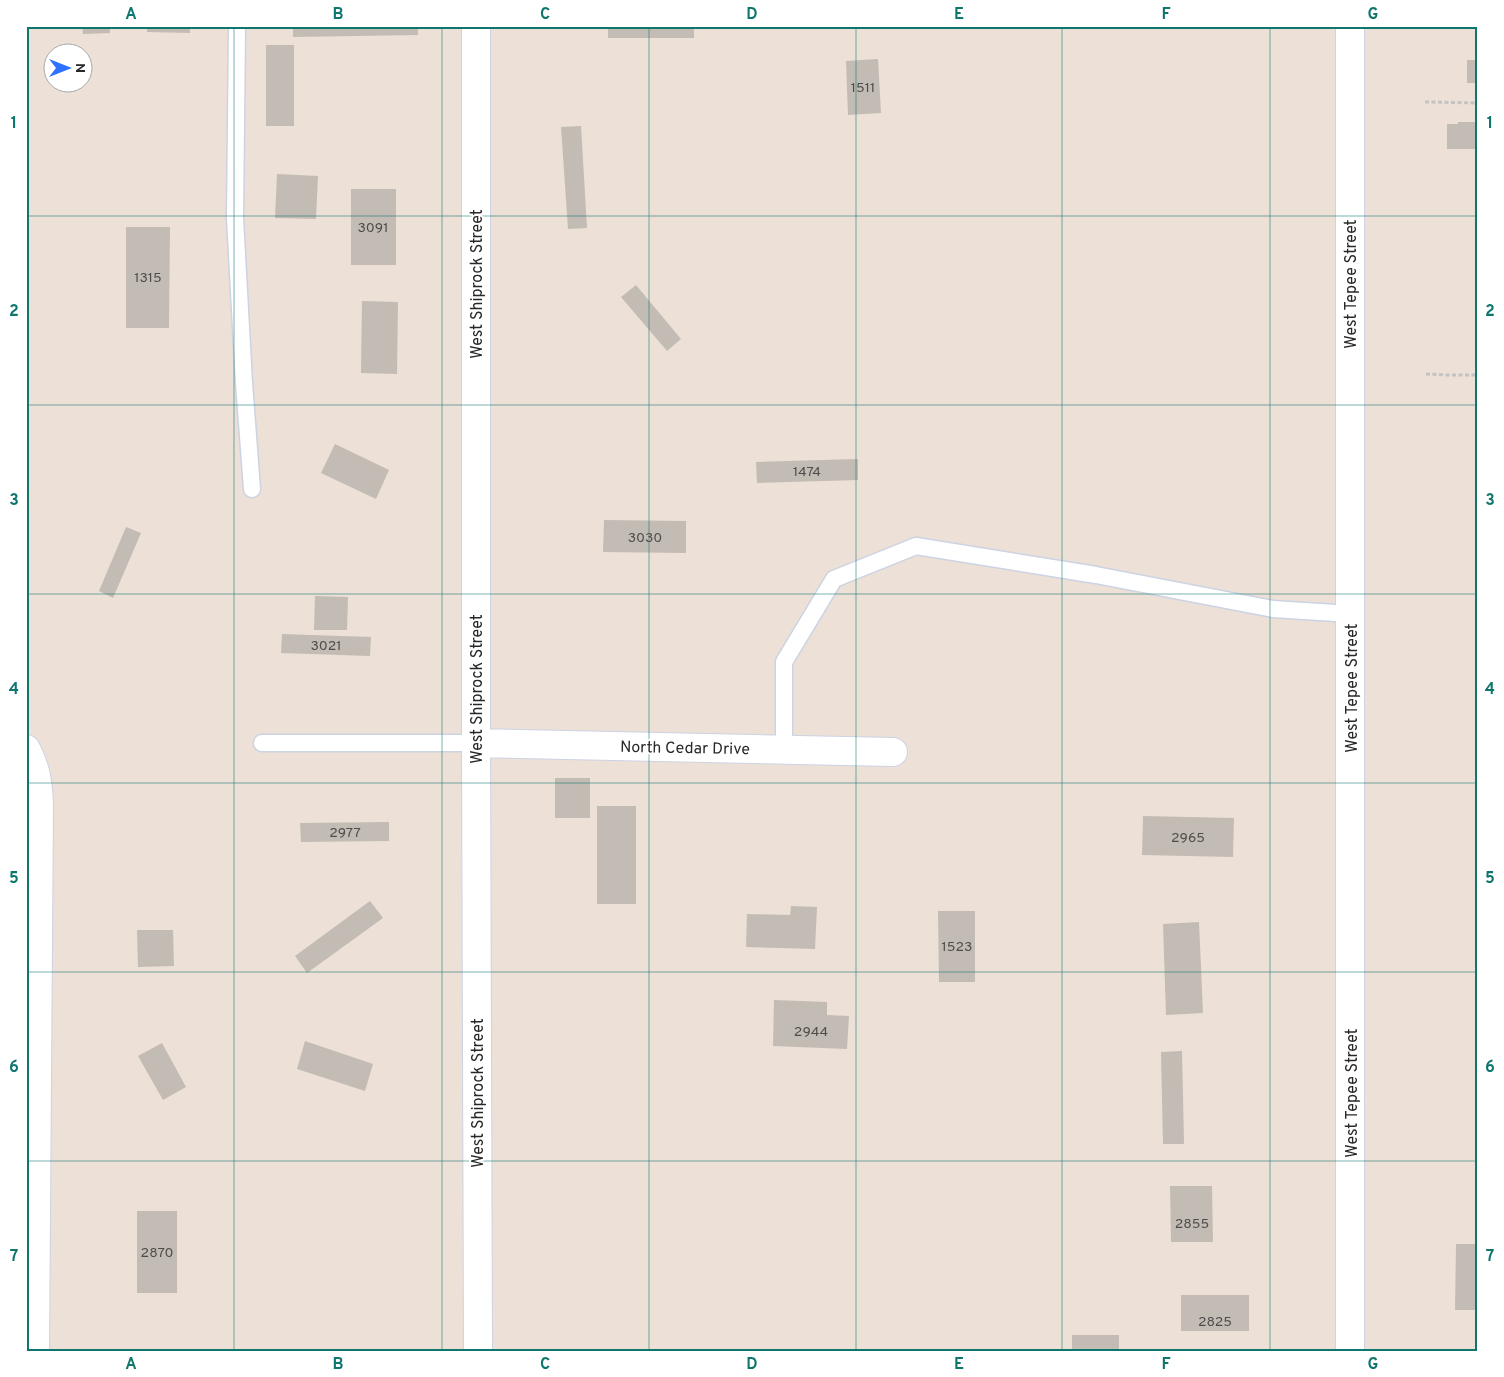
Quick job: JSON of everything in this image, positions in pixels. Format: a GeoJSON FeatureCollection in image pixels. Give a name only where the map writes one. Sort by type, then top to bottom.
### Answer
{"type":"FeatureCollection","features":[{"type":"Feature","properties":{"kind":"street","name":"West Shiprock Street"},"geometry":{"type":"LineString","coordinates":[[476,26],[478,1351]]}},
{"type":"Feature","properties":{"kind":"street","name":"West Tepee Street"},"geometry":{"type":"LineString","coordinates":[[1350,26],[1350,1351]]}},
{"type":"Feature","properties":{"kind":"street","name":"North Cedar Drive"},"geometry":{"type":"LineString","coordinates":[[476,743],[893,752]]}},
{"type":"Feature","properties":{"kind":"street"},"geometry":{"type":"LineString","coordinates":[[26,749],[38,780],[39,804],[35,1351]]}},
{"type":"Feature","properties":{"kind":"lane"},"geometry":{"type":"LineString","coordinates":[[237,26],[235,218],[252,489]]}},
{"type":"Feature","properties":{"kind":"lane"},"geometry":{"type":"LineString","coordinates":[[784,749],[784,662],[834,579],[916,546],[1096,575],[1274,609],[1351,614]]}},
{"type":"Feature","properties":{"kind":"lane"},"geometry":{"type":"LineString","coordinates":[[262,743],[476,743]]}},
{"type":"Feature","properties":{"kind":"path"},"geometry":{"type":"LineString","coordinates":[[1425,102],[1478,103]]}},
{"type":"Feature","properties":{"kind":"path"},"geometry":{"type":"LineString","coordinates":[[1426,374],[1478,375]]}},
{"type":"Feature","properties":{"kind":"building"},"geometry":{"type":"Polygon","coordinates":[[[82,26],[110,26],[110,33],[83,34],[82,26]]]}},
{"type":"Feature","properties":{"kind":"building"},"geometry":{"type":"Polygon","coordinates":[[[147,26],[190,26],[190,33],[147,32],[147,26]]]}},
{"type":"Feature","properties":{"kind":"building"},"geometry":{"type":"Polygon","coordinates":[[[293,26],[418,26],[418,35],[293,37],[293,26]]]}},
{"type":"Feature","properties":{"kind":"building"},"geometry":{"type":"Polygon","coordinates":[[[608,26],[694,26],[694,38],[608,38],[608,26]]]}},
{"type":"Feature","properties":{"kind":"building"},"geometry":{"type":"Polygon","coordinates":[[[266,45],[294,45],[294,126],[266,126],[266,45]]]}},
{"type":"Feature","properties":{"kind":"building"},"geometry":{"type":"Polygon","coordinates":[[[878,59],[881,113],[848,115],[846,61],[878,59]]]}},
{"type":"Feature","properties":{"kind":"building"},"geometry":{"type":"Polygon","coordinates":[[[1467,60],[1478,60],[1478,83],[1467,83],[1467,60]]]}},
{"type":"Feature","properties":{"kind":"building"},"geometry":{"type":"Polygon","coordinates":[[[1458,122],[1478,122],[1478,149],[1447,149],[1447,124],[1458,124],[1458,122]]]}},
{"type":"Feature","properties":{"kind":"building"},"geometry":{"type":"Polygon","coordinates":[[[581,126],[587,228],[568,229],[561,127],[581,126]]]}},
{"type":"Feature","properties":{"kind":"building"},"geometry":{"type":"Polygon","coordinates":[[[277,174],[318,176],[316,219],[275,218],[277,174]]]}},
{"type":"Feature","properties":{"kind":"building"},"geometry":{"type":"Polygon","coordinates":[[[351,189],[396,189],[396,265],[351,265],[351,189]]]}},
{"type":"Feature","properties":{"kind":"building"},"geometry":{"type":"Polygon","coordinates":[[[126,227],[170,227],[169,328],[126,328],[126,227]]]}},
{"type":"Feature","properties":{"kind":"building"},"geometry":{"type":"Polygon","coordinates":[[[636,285],[681,339],[667,351],[621,297],[636,285]]]}},
{"type":"Feature","properties":{"kind":"building"},"geometry":{"type":"Polygon","coordinates":[[[362,301],[398,302],[397,374],[361,373],[362,301]]]}},
{"type":"Feature","properties":{"kind":"building"},"geometry":{"type":"Polygon","coordinates":[[[335,444],[389,470],[376,499],[321,473],[335,444]]]}},
{"type":"Feature","properties":{"kind":"building"},"geometry":{"type":"Polygon","coordinates":[[[858,459],[858,480],[757,483],[756,462],[858,459]]]}},
{"type":"Feature","properties":{"kind":"building"},"geometry":{"type":"Polygon","coordinates":[[[604,520],[686,521],[686,553],[603,552],[604,520]]]}},
{"type":"Feature","properties":{"kind":"building"},"geometry":{"type":"Polygon","coordinates":[[[126,527],[141,533],[113,598],[99,591],[126,527]]]}},
{"type":"Feature","properties":{"kind":"building"},"geometry":{"type":"Polygon","coordinates":[[[315,596],[348,597],[347,630],[314,630],[315,596]]]}},
{"type":"Feature","properties":{"kind":"building"},"geometry":{"type":"Polygon","coordinates":[[[282,634],[371,637],[370,656],[281,653],[282,634]]]}},
{"type":"Feature","properties":{"kind":"building"},"geometry":{"type":"Polygon","coordinates":[[[555,778],[590,778],[590,818],[555,818],[555,778]]]}},
{"type":"Feature","properties":{"kind":"building"},"geometry":{"type":"Polygon","coordinates":[[[597,806],[636,806],[636,904],[597,904],[597,806]]]}},
{"type":"Feature","properties":{"kind":"building"},"geometry":{"type":"Polygon","coordinates":[[[1143,816],[1234,818],[1233,857],[1142,855],[1143,816]]]}},
{"type":"Feature","properties":{"kind":"building"},"geometry":{"type":"Polygon","coordinates":[[[389,822],[389,841],[301,842],[300,823],[389,822]]]}},
{"type":"Feature","properties":{"kind":"building"},"geometry":{"type":"Polygon","coordinates":[[[370,901],[383,918],[307,973],[295,956],[370,901]]]}},
{"type":"Feature","properties":{"kind":"building"},"geometry":{"type":"Polygon","coordinates":[[[791,906],[817,907],[815,949],[746,947],[747,914],[790,915],[791,906]]]}},
{"type":"Feature","properties":{"kind":"building"},"geometry":{"type":"Polygon","coordinates":[[[938,911],[975,911],[975,982],[939,982],[938,911]]]}},
{"type":"Feature","properties":{"kind":"building"},"geometry":{"type":"Polygon","coordinates":[[[1199,922],[1203,1013],[1166,1015],[1163,924],[1199,922]]]}},
{"type":"Feature","properties":{"kind":"building"},"geometry":{"type":"Polygon","coordinates":[[[137,930],[173,930],[174,966],[138,967],[137,930]]]}},
{"type":"Feature","properties":{"kind":"building"},"geometry":{"type":"Polygon","coordinates":[[[774,1000],[827,1002],[827,1015],[849,1016],[847,1049],[773,1046],[774,1000]]]}},
{"type":"Feature","properties":{"kind":"building"},"geometry":{"type":"Polygon","coordinates":[[[305,1041],[373,1064],[365,1091],[297,1069],[305,1041]]]}},
{"type":"Feature","properties":{"kind":"building"},"geometry":{"type":"Polygon","coordinates":[[[162,1043],[186,1087],[163,1100],[138,1056],[162,1043]]]}},
{"type":"Feature","properties":{"kind":"building"},"geometry":{"type":"Polygon","coordinates":[[[1182,1051],[1184,1144],[1163,1144],[1161,1052],[1182,1051]]]}},
{"type":"Feature","properties":{"kind":"building"},"geometry":{"type":"Polygon","coordinates":[[[1170,1186],[1212,1186],[1213,1242],[1171,1242],[1170,1186]]]}},
{"type":"Feature","properties":{"kind":"building"},"geometry":{"type":"Polygon","coordinates":[[[137,1211],[177,1211],[177,1293],[137,1293],[137,1211]]]}},
{"type":"Feature","properties":{"kind":"building"},"geometry":{"type":"Polygon","coordinates":[[[1456,1244],[1478,1244],[1478,1310],[1455,1310],[1456,1244]]]}},
{"type":"Feature","properties":{"kind":"building"},"geometry":{"type":"Polygon","coordinates":[[[1181,1295],[1249,1295],[1249,1331],[1181,1331],[1181,1295]]]}},
{"type":"Feature","properties":{"kind":"building"},"geometry":{"type":"Polygon","coordinates":[[[1072,1335],[1119,1335],[1119,1351],[1072,1351],[1072,1335]]]}}]}
